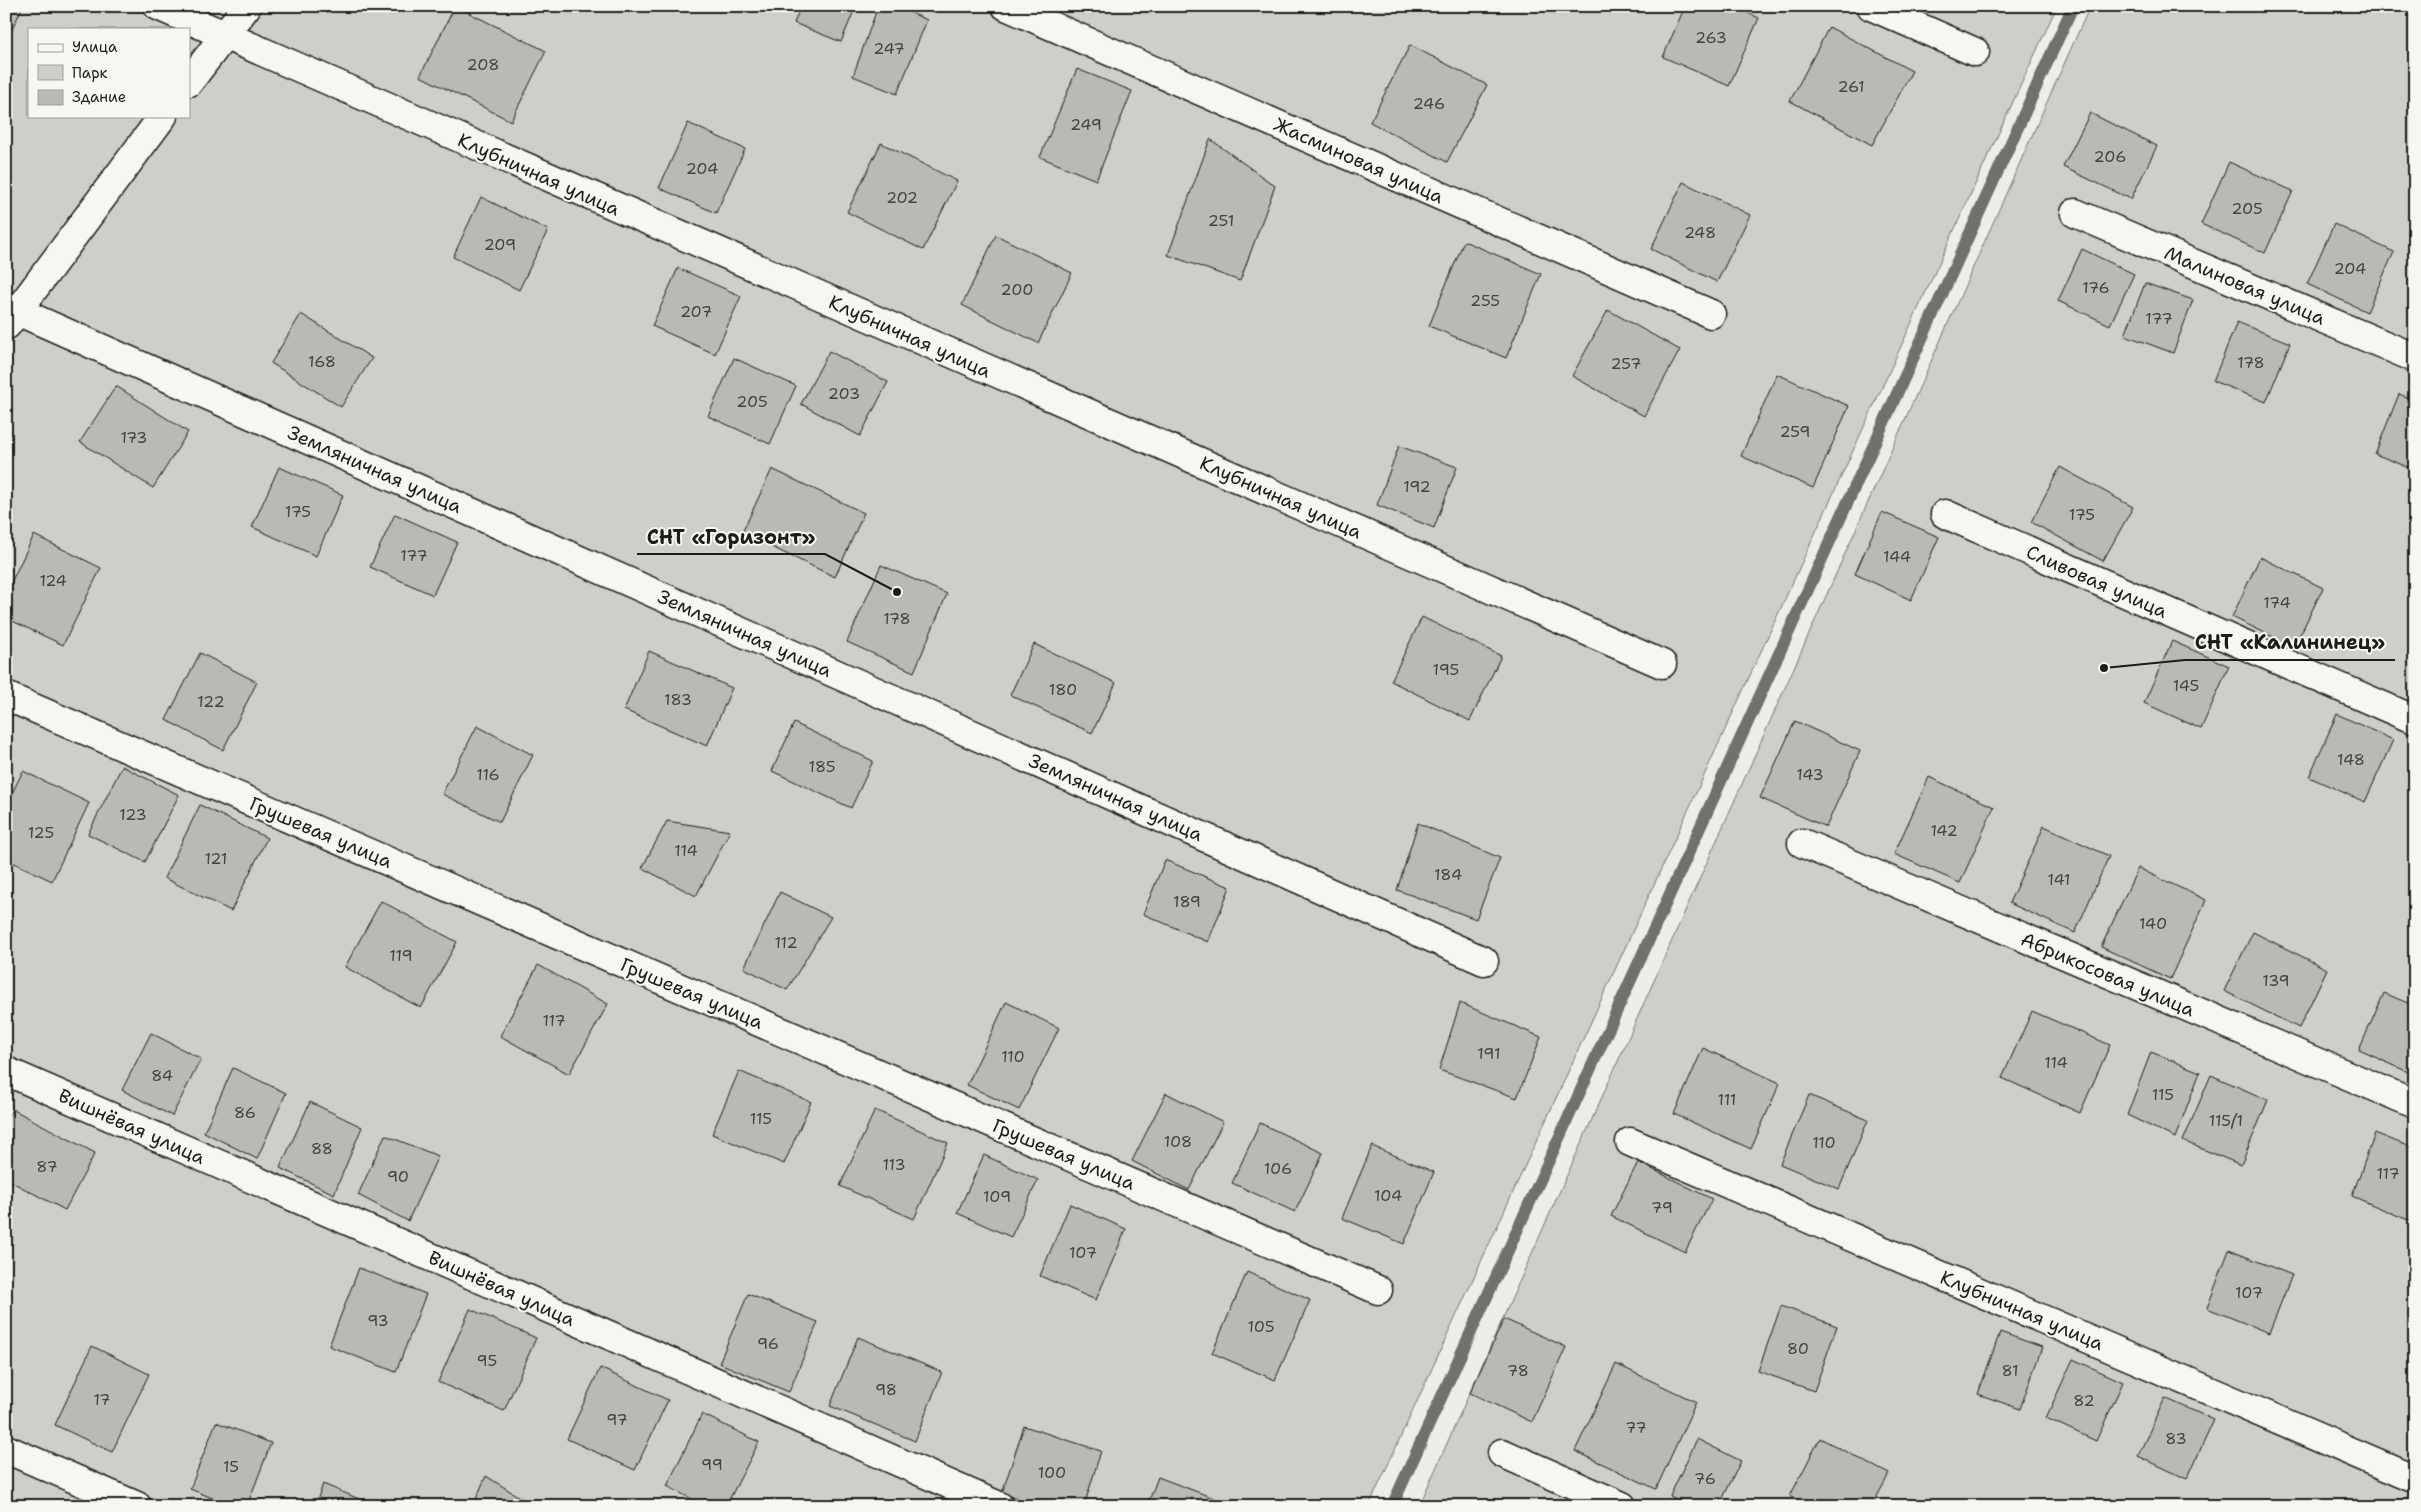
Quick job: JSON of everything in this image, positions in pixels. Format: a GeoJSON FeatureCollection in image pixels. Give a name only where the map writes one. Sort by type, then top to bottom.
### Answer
{"type":"FeatureCollection","features":[{"type":"Feature","properties":{"kind":"street","name":"Клубничная улица"},"geometry":{"type":"LineString","coordinates":[[158,6],[1662,664]]}},
{"type":"Feature","properties":{"kind":"street"},"geometry":{"type":"LineString","coordinates":[[190,81],[247,6]]}},
{"type":"Feature","properties":{"kind":"street","name":"Жасминовая улица"},"geometry":{"type":"LineString","coordinates":[[1006,6],[1711,314]]}},
{"type":"Feature","properties":{"kind":"street"},"geometry":{"type":"LineString","coordinates":[[1871,6],[1975,52]]}},
{"type":"Feature","properties":{"kind":"street"},"geometry":{"type":"LineString","coordinates":[[10,314],[161,118]]}},
{"type":"Feature","properties":{"kind":"street","name":"Малиновая улица"},"geometry":{"type":"LineString","coordinates":[[2075,213],[2415,358]]}},
{"type":"Feature","properties":{"kind":"street","name":"Земляничная улица"},"geometry":{"type":"LineString","coordinates":[[10,314],[1484,960]]}},
{"type":"Feature","properties":{"kind":"street","name":"Сливовая улица"},"geometry":{"type":"LineString","coordinates":[[1945,514],[2415,720]]}},
{"type":"Feature","properties":{"kind":"street","name":"Грушевая улица"},"geometry":{"type":"LineString","coordinates":[[6,696],[1378,1290]]}},
{"type":"Feature","properties":{"kind":"street","name":"Абрикосовая улица"},"geometry":{"type":"LineString","coordinates":[[1802,843],[2415,1104]]}},
{"type":"Feature","properties":{"kind":"street","name":"Вишнёвая улица"},"geometry":{"type":"LineString","coordinates":[[6,1071],[999,1506]]}},
{"type":"Feature","properties":{"kind":"street","name":"Клубничная улица"},"geometry":{"type":"LineString","coordinates":[[1630,1142],[2415,1479]]}},
{"type":"Feature","properties":{"kind":"street"},"geometry":{"type":"LineString","coordinates":[[6,1448],[137,1506]]}},
{"type":"Feature","properties":{"kind":"street"},"geometry":{"type":"LineString","coordinates":[[1502,1454],[1622,1506]]}},
{"type":"Feature","properties":{"kind":"green space"},"geometry":{"type":"Polygon","coordinates":[[[6,6],[2057,6],[1369,1506],[6,1506],[6,6]]]}},
{"type":"Feature","properties":{"kind":"green space"},"geometry":{"type":"Polygon","coordinates":[[[2090,6],[2415,6],[2415,1506],[1419,1506],[2090,6]]]}},
{"type":"Feature","properties":{"kind":"building"},"geometry":{"type":"Polygon","coordinates":[[[6,6],[23,6],[6,42],[6,6]]]}},
{"type":"Feature","properties":{"kind":"building"},"geometry":{"type":"Polygon","coordinates":[[[455,6],[546,51],[511,121],[420,76],[455,6]]]}},
{"type":"Feature","properties":{"kind":"building"},"geometry":{"type":"Polygon","coordinates":[[[801,6],[856,6],[841,42],[794,23],[801,6]]]}},
{"type":"Feature","properties":{"kind":"building"},"geometry":{"type":"Polygon","coordinates":[[[878,6],[896,6],[927,20],[897,94],[853,76],[878,6]]]}},
{"type":"Feature","properties":{"kind":"building"},"geometry":{"type":"Polygon","coordinates":[[[1685,6],[1733,6],[1759,18],[1729,86],[1663,57],[1685,6]]]}},
{"type":"Feature","properties":{"kind":"building"},"geometry":{"type":"Polygon","coordinates":[[[1829,27],[1912,71],[1872,145],[1790,101],[1829,27]]]}},
{"type":"Feature","properties":{"kind":"building"},"geometry":{"type":"Polygon","coordinates":[[[1410,45],[1487,85],[1447,162],[1370,122],[1410,45]]]}},
{"type":"Feature","properties":{"kind":"building"},"geometry":{"type":"Polygon","coordinates":[[[1077,69],[1132,91],[1096,180],[1040,157],[1077,69]]]}},
{"type":"Feature","properties":{"kind":"building"},"geometry":{"type":"Polygon","coordinates":[[[2090,113],[2157,146],[2131,199],[2063,167],[2090,113]]]}},
{"type":"Feature","properties":{"kind":"building"},"geometry":{"type":"Polygon","coordinates":[[[688,123],[745,149],[716,213],[659,188],[688,123]]]}},
{"type":"Feature","properties":{"kind":"building"},"geometry":{"type":"Polygon","coordinates":[[[1210,139],[1275,186],[1240,281],[1168,255],[1210,139]]]}},
{"type":"Feature","properties":{"kind":"building"},"geometry":{"type":"Polygon","coordinates":[[[881,143],[957,181],[923,250],[847,212],[881,143]]]}},
{"type":"Feature","properties":{"kind":"building"},"geometry":{"type":"Polygon","coordinates":[[[2229,162],[2293,191],[2265,253],[2201,224],[2229,162]]]}},
{"type":"Feature","properties":{"kind":"building"},"geometry":{"type":"Polygon","coordinates":[[[1683,182],[1750,215],[1717,282],[1651,249],[1683,182]]]}},
{"type":"Feature","properties":{"kind":"building"},"geometry":{"type":"Polygon","coordinates":[[[481,197],[548,230],[519,290],[453,257],[481,197]]]}},
{"type":"Feature","properties":{"kind":"building"},"geometry":{"type":"Polygon","coordinates":[[[2334,224],[2394,252],[2367,312],[2307,284],[2334,224]]]}},
{"type":"Feature","properties":{"kind":"building"},"geometry":{"type":"Polygon","coordinates":[[[996,235],[1072,273],[1038,343],[962,305],[996,235]]]}},
{"type":"Feature","properties":{"kind":"building"},"geometry":{"type":"Polygon","coordinates":[[[1464,241],[1541,274],[1506,358],[1429,326],[1464,241]]]}},
{"type":"Feature","properties":{"kind":"building"},"geometry":{"type":"Polygon","coordinates":[[[2082,249],[2134,274],[2110,325],[2058,301],[2082,249]]]}},
{"type":"Feature","properties":{"kind":"building"},"geometry":{"type":"Polygon","coordinates":[[[678,268],[741,296],[715,354],[652,326],[678,268]]]}},
{"type":"Feature","properties":{"kind":"building"},"geometry":{"type":"Polygon","coordinates":[[[2145,283],[2193,300],[2173,353],[2125,335],[2145,283]]]}},
{"type":"Feature","properties":{"kind":"building"},"geometry":{"type":"Polygon","coordinates":[[[1608,310],[1680,350],[1644,416],[1572,376],[1608,310]]]}},
{"type":"Feature","properties":{"kind":"building"},"geometry":{"type":"Polygon","coordinates":[[[301,314],[372,358],[341,407],[271,363],[301,314]]]}},
{"type":"Feature","properties":{"kind":"building"},"geometry":{"type":"Polygon","coordinates":[[[2237,322],[2290,343],[2266,402],[2213,381],[2237,322]]]}},
{"type":"Feature","properties":{"kind":"building"},"geometry":{"type":"Polygon","coordinates":[[[829,351],[888,382],[860,436],[801,404],[829,351]]]}},
{"type":"Feature","properties":{"kind":"building"},"geometry":{"type":"Polygon","coordinates":[[[734,358],[796,386],[770,444],[708,416],[734,358]]]}},
{"type":"Feature","properties":{"kind":"building"},"geometry":{"type":"Polygon","coordinates":[[[1777,374],[1849,406],[1813,488],[1741,456],[1777,374]]]}},
{"type":"Feature","properties":{"kind":"building"},"geometry":{"type":"Polygon","coordinates":[[[116,386],[188,432],[153,488],[80,442],[116,386]]]}},
{"type":"Feature","properties":{"kind":"building"},"geometry":{"type":"Polygon","coordinates":[[[2399,394],[2415,400],[2415,470],[2375,454],[2399,394]]]}},
{"type":"Feature","properties":{"kind":"building"},"geometry":{"type":"Polygon","coordinates":[[[1399,446],[1457,467],[1434,528],[1377,505],[1399,446]]]}},
{"type":"Feature","properties":{"kind":"building"},"geometry":{"type":"Polygon","coordinates":[[[279,467],[343,495],[316,556],[252,527],[279,467]]]}},
{"type":"Feature","properties":{"kind":"building"},"geometry":{"type":"Polygon","coordinates":[[[2060,467],[2133,507],[2103,561],[2031,522],[2060,467]]]}},
{"type":"Feature","properties":{"kind":"building"},"geometry":{"type":"Polygon","coordinates":[[[772,469],[864,513],[835,577],[742,533],[772,469]]]}},
{"type":"Feature","properties":{"kind":"building"},"geometry":{"type":"Polygon","coordinates":[[[1882,512],[1939,537],[1911,600],[1855,574],[1882,512]]]}},
{"type":"Feature","properties":{"kind":"building"},"geometry":{"type":"Polygon","coordinates":[[[395,514],[457,542],[433,595],[370,567],[395,514]]]}},
{"type":"Feature","properties":{"kind":"building"},"geometry":{"type":"Polygon","coordinates":[[[34,535],[101,568],[63,645],[6,618],[6,593],[34,535]]]}},
{"type":"Feature","properties":{"kind":"building"},"geometry":{"type":"Polygon","coordinates":[[[2260,557],[2323,588],[2294,647],[2232,617],[2260,557]]]}},
{"type":"Feature","properties":{"kind":"building"},"geometry":{"type":"Polygon","coordinates":[[[881,565],[947,594],[914,672],[847,642],[881,565]]]}},
{"type":"Feature","properties":{"kind":"building"},"geometry":{"type":"Polygon","coordinates":[[[1422,617],[1501,656],[1470,721],[1391,681],[1422,617]]]}},
{"type":"Feature","properties":{"kind":"building"},"geometry":{"type":"Polygon","coordinates":[[[2172,641],[2229,666],[2201,729],[2144,703],[2172,641]]]}},
{"type":"Feature","properties":{"kind":"building"},"geometry":{"type":"Polygon","coordinates":[[[1034,644],[1116,683],[1092,733],[1010,695],[1034,644]]]}},
{"type":"Feature","properties":{"kind":"building"},"geometry":{"type":"Polygon","coordinates":[[[649,651],[732,688],[707,746],[624,710],[649,651]]]}},
{"type":"Feature","properties":{"kind":"building"},"geometry":{"type":"Polygon","coordinates":[[[200,653],[257,682],[223,750],[166,720],[200,653]]]}},
{"type":"Feature","properties":{"kind":"building"},"geometry":{"type":"Polygon","coordinates":[[[2337,714],[2393,740],[2365,802],[2309,777],[2337,714]]]}},
{"type":"Feature","properties":{"kind":"building"},"geometry":{"type":"Polygon","coordinates":[[[1795,721],[1860,751],[1826,827],[1760,798],[1795,721]]]}},
{"type":"Feature","properties":{"kind":"building"},"geometry":{"type":"Polygon","coordinates":[[[794,723],[873,761],[851,808],[772,771],[794,723]]]}},
{"type":"Feature","properties":{"kind":"building"},"geometry":{"type":"Polygon","coordinates":[[[477,726],[533,755],[500,822],[442,794],[477,726]]]}},
{"type":"Feature","properties":{"kind":"building"},"geometry":{"type":"Polygon","coordinates":[[[122,766],[179,795],[145,862],[88,834],[122,766]]]}},
{"type":"Feature","properties":{"kind":"building"},"geometry":{"type":"Polygon","coordinates":[[[23,771],[89,803],[52,881],[6,859],[6,805],[23,771]]]}},
{"type":"Feature","properties":{"kind":"building"},"geometry":{"type":"Polygon","coordinates":[[[1929,777],[1994,807],[1960,883],[1894,854],[1929,777]]]}},
{"type":"Feature","properties":{"kind":"building"},"geometry":{"type":"Polygon","coordinates":[[[200,805],[267,838],[231,911],[164,878],[200,805]]]}},
{"type":"Feature","properties":{"kind":"building"},"geometry":{"type":"Polygon","coordinates":[[[667,821],[730,831],[696,896],[642,868],[667,821]]]}},
{"type":"Feature","properties":{"kind":"building"},"geometry":{"type":"Polygon","coordinates":[[[1418,823],[1500,858],[1476,919],[1397,890],[1418,823]]]}},
{"type":"Feature","properties":{"kind":"building"},"geometry":{"type":"Polygon","coordinates":[[[2044,826],[2109,856],[2075,933],[2009,903],[2044,826]]]}},
{"type":"Feature","properties":{"kind":"building"},"geometry":{"type":"Polygon","coordinates":[[[1165,860],[1230,887],[1208,942],[1143,914],[1165,860]]]}},
{"type":"Feature","properties":{"kind":"building"},"geometry":{"type":"Polygon","coordinates":[[[2138,868],[2206,900],[2170,979],[2101,947],[2138,868]]]}},
{"type":"Feature","properties":{"kind":"building"},"geometry":{"type":"Polygon","coordinates":[[[780,892],[831,917],[787,990],[744,968],[780,892]]]}},
{"type":"Feature","properties":{"kind":"building"},"geometry":{"type":"Polygon","coordinates":[[[381,901],[457,942],[421,1008],[345,967],[381,901]]]}},
{"type":"Feature","properties":{"kind":"building"},"geometry":{"type":"Polygon","coordinates":[[[2253,932],[2327,969],[2299,1028],[2224,991],[2253,932]]]}},
{"type":"Feature","properties":{"kind":"building"},"geometry":{"type":"Polygon","coordinates":[[[538,965],[608,1004],[569,1074],[500,1036],[538,965]]]}},
{"type":"Feature","properties":{"kind":"building"},"geometry":{"type":"Polygon","coordinates":[[[2384,993],[2415,1006],[2415,1075],[2359,1050],[2384,993]]]}},
{"type":"Feature","properties":{"kind":"building"},"geometry":{"type":"Polygon","coordinates":[[[1006,1002],[1059,1028],[1019,1110],[967,1085],[1006,1002]]]}},
{"type":"Feature","properties":{"kind":"building"},"geometry":{"type":"Polygon","coordinates":[[[1460,1003],[1541,1037],[1517,1098],[1439,1070],[1460,1003]]]}},
{"type":"Feature","properties":{"kind":"building"},"geometry":{"type":"Polygon","coordinates":[[[2032,1011],[2110,1045],[2080,1113],[2002,1078],[2032,1011]]]}},
{"type":"Feature","properties":{"kind":"building"},"geometry":{"type":"Polygon","coordinates":[[[151,1033],[201,1059],[172,1116],[122,1090],[151,1033]]]}},
{"type":"Feature","properties":{"kind":"building"},"geometry":{"type":"Polygon","coordinates":[[[1703,1048],[1780,1083],[1751,1149],[1674,1114],[1703,1048]]]}},
{"type":"Feature","properties":{"kind":"building"},"geometry":{"type":"Polygon","coordinates":[[[2151,1052],[2200,1072],[2175,1138],[2127,1115],[2151,1052]]]}},
{"type":"Feature","properties":{"kind":"building"},"geometry":{"type":"Polygon","coordinates":[[[233,1068],[286,1093],[257,1159],[204,1132],[233,1068]]]}},
{"type":"Feature","properties":{"kind":"building"},"geometry":{"type":"Polygon","coordinates":[[[739,1071],[811,1102],[784,1164],[712,1134],[739,1071]]]}},
{"type":"Feature","properties":{"kind":"building"},"geometry":{"type":"Polygon","coordinates":[[[2211,1075],[2268,1100],[2241,1165],[2183,1141],[2211,1075]]]}},
{"type":"Feature","properties":{"kind":"building"},"geometry":{"type":"Polygon","coordinates":[[[1166,1093],[1223,1122],[1189,1190],[1132,1161],[1166,1093]]]}},
{"type":"Feature","properties":{"kind":"building"},"geometry":{"type":"Polygon","coordinates":[[[1809,1095],[1868,1120],[1839,1189],[1780,1164],[1809,1095]]]}},
{"type":"Feature","properties":{"kind":"building"},"geometry":{"type":"Polygon","coordinates":[[[310,1102],[362,1127],[334,1194],[280,1168],[310,1102]]]}},
{"type":"Feature","properties":{"kind":"building"},"geometry":{"type":"Polygon","coordinates":[[[12,1109],[95,1153],[65,1210],[6,1179],[6,1120],[12,1109]]]}},
{"type":"Feature","properties":{"kind":"building"},"geometry":{"type":"Polygon","coordinates":[[[875,1110],[948,1143],[914,1219],[840,1186],[875,1110]]]}},
{"type":"Feature","properties":{"kind":"building"},"geometry":{"type":"Polygon","coordinates":[[[1260,1123],[1323,1153],[1295,1212],[1232,1183],[1260,1123]]]}},
{"type":"Feature","properties":{"kind":"building"},"geometry":{"type":"Polygon","coordinates":[[[2375,1133],[2415,1149],[2415,1223],[2352,1196],[2375,1133]]]}},
{"type":"Feature","properties":{"kind":"building"},"geometry":{"type":"Polygon","coordinates":[[[385,1135],[438,1156],[408,1221],[358,1195],[385,1135]]]}},
{"type":"Feature","properties":{"kind":"building"},"geometry":{"type":"Polygon","coordinates":[[[1372,1146],[1434,1172],[1404,1244],[1342,1218],[1372,1146]]]}},
{"type":"Feature","properties":{"kind":"building"},"geometry":{"type":"Polygon","coordinates":[[[984,1155],[1038,1180],[1011,1237],[957,1213],[984,1155]]]}},
{"type":"Feature","properties":{"kind":"building"},"geometry":{"type":"Polygon","coordinates":[[[1638,1162],[1712,1199],[1685,1252],[1611,1216],[1638,1162]]]}},
{"type":"Feature","properties":{"kind":"building"},"geometry":{"type":"Polygon","coordinates":[[[1070,1204],[1126,1229],[1096,1300],[1040,1276],[1070,1204]]]}},
{"type":"Feature","properties":{"kind":"building"},"geometry":{"type":"Polygon","coordinates":[[[2229,1250],[2292,1275],[2269,1333],[2207,1308],[2229,1250]]]}},
{"type":"Feature","properties":{"kind":"building"},"geometry":{"type":"Polygon","coordinates":[[[359,1268],[426,1294],[396,1372],[329,1346],[359,1268]]]}},
{"type":"Feature","properties":{"kind":"building"},"geometry":{"type":"Polygon","coordinates":[[[1247,1272],[1310,1300],[1275,1380],[1212,1353],[1247,1272]]]}},
{"type":"Feature","properties":{"kind":"building"},"geometry":{"type":"Polygon","coordinates":[[[748,1294],[818,1322],[789,1392],[719,1363],[748,1294]]]}},
{"type":"Feature","properties":{"kind":"building"},"geometry":{"type":"Polygon","coordinates":[[[1781,1306],[1837,1326],[1814,1391],[1758,1371],[1781,1306]]]}},
{"type":"Feature","properties":{"kind":"building"},"geometry":{"type":"Polygon","coordinates":[[[470,1309],[536,1338],[504,1411],[438,1382],[470,1309]]]}},
{"type":"Feature","properties":{"kind":"building"},"geometry":{"type":"Polygon","coordinates":[[[1504,1319],[1566,1347],[1532,1422],[1470,1393],[1504,1319]]]}},
{"type":"Feature","properties":{"kind":"building"},"geometry":{"type":"Polygon","coordinates":[[[2000,1332],[2042,1347],[2020,1409],[1978,1394],[2000,1332]]]}},
{"type":"Feature","properties":{"kind":"building"},"geometry":{"type":"Polygon","coordinates":[[[858,1337],[942,1372],[915,1441],[830,1406],[858,1337]]]}},
{"type":"Feature","properties":{"kind":"building"},"geometry":{"type":"Polygon","coordinates":[[[92,1346],[149,1374],[112,1452],[55,1425],[92,1346]]]}},
{"type":"Feature","properties":{"kind":"building"},"geometry":{"type":"Polygon","coordinates":[[[2073,1359],[2123,1382],[2096,1441],[2046,1418],[2073,1359]]]}},
{"type":"Feature","properties":{"kind":"building"},"geometry":{"type":"Polygon","coordinates":[[[1616,1364],[1696,1402],[1656,1489],[1575,1451],[1616,1364]]]}},
{"type":"Feature","properties":{"kind":"building"},"geometry":{"type":"Polygon","coordinates":[[[600,1368],[668,1400],[635,1470],[567,1439],[600,1368]]]}},
{"type":"Feature","properties":{"kind":"building"},"geometry":{"type":"Polygon","coordinates":[[[2165,1398],[2214,1420],[2187,1479],[2138,1456],[2165,1398]]]}},
{"type":"Feature","properties":{"kind":"building"},"geometry":{"type":"Polygon","coordinates":[[[702,1414],[759,1442],[726,1506],[705,1506],[667,1486],[702,1414]]]}},
{"type":"Feature","properties":{"kind":"building"},"geometry":{"type":"Polygon","coordinates":[[[216,1422],[271,1443],[247,1506],[232,1506],[190,1489],[216,1422]]]}},
{"type":"Feature","properties":{"kind":"building"},"geometry":{"type":"Polygon","coordinates":[[[1024,1426],[1101,1451],[1084,1506],[1042,1506],[1002,1493],[1024,1426]]]}},
{"type":"Feature","properties":{"kind":"building"},"geometry":{"type":"Polygon","coordinates":[[[1820,1438],[1889,1474],[1872,1506],[1810,1506],[1790,1496],[1820,1438]]]}},
{"type":"Feature","properties":{"kind":"building"},"geometry":{"type":"Polygon","coordinates":[[[1697,1439],[1741,1461],[1719,1506],[1691,1506],[1670,1496],[1697,1439]]]}},
{"type":"Feature","properties":{"kind":"building"},"geometry":{"type":"Polygon","coordinates":[[[486,1476],[534,1506],[473,1506],[486,1476]]]}},
{"type":"Feature","properties":{"kind":"building"},"geometry":{"type":"Polygon","coordinates":[[[1158,1477],[1219,1500],[1217,1506],[1147,1506],[1158,1477]]]}},
{"type":"Feature","properties":{"kind":"building"},"geometry":{"type":"Polygon","coordinates":[[[323,1484],[376,1506],[315,1506],[323,1484]]]}},
{"type":"Feature","properties":{"kind":"waterway"},"geometry":{"type":"LineString","coordinates":[[1392,1506],[2073,6]]}},
{"type":"Feature","properties":{"kind":"place","name":"СНТ «Горизонт»"},"geometry":{"type":"Point","coordinates":[897,592]}},
{"type":"Feature","properties":{"kind":"place","name":"СНТ «Калининец»"},"geometry":{"type":"Point","coordinates":[2104,668]}}]}
